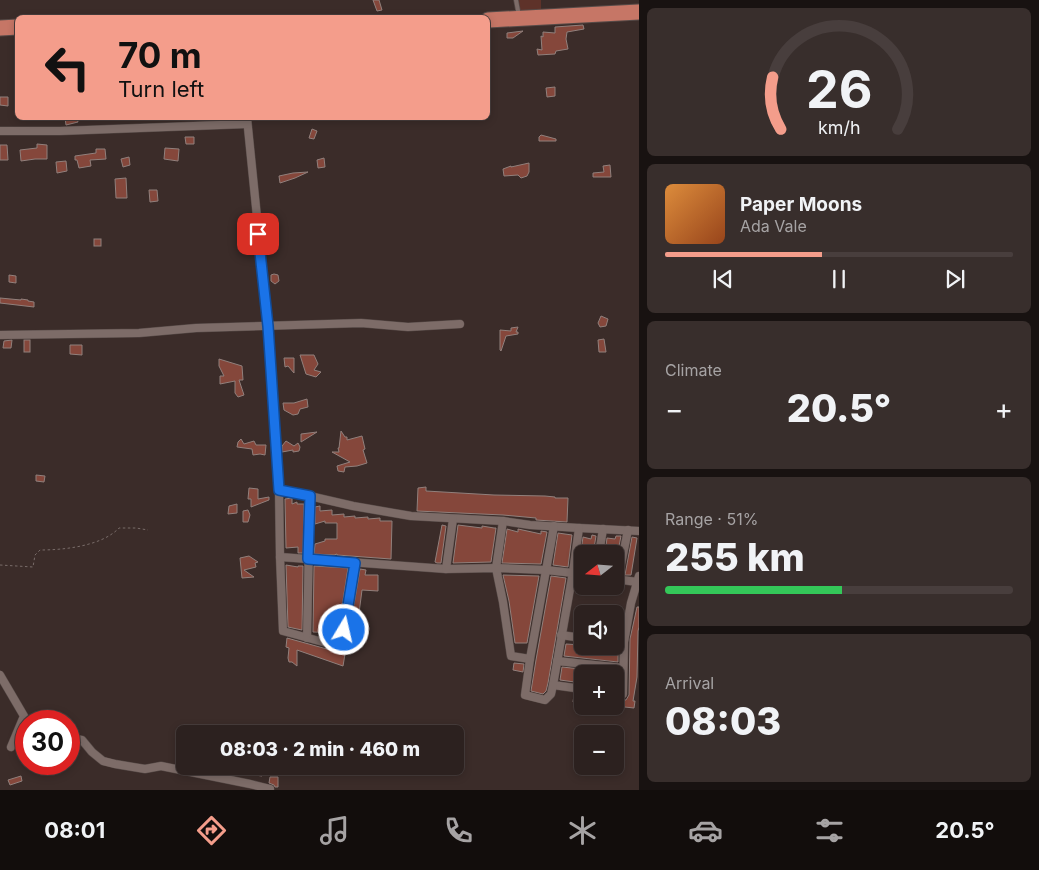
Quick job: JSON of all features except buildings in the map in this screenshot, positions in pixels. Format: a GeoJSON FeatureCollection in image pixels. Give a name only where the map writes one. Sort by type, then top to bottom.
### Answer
{"type":"FeatureCollection","features":[{"type":"Feature","properties":{"kind":"highway"},"geometry":{"type":"LineString","coordinates":[[490,20],[639,12]]}},
{"type":"Feature","properties":{"kind":"highway"},"geometry":{"type":"LineString","coordinates":[[0,28],[15,27]]}},
{"type":"Feature","properties":{"kind":"street"},"geometry":{"type":"LineString","coordinates":[[0,131],[60,131],[247,121],[268,326],[279,490],[283,631],[341,647],[355,563]]}},
{"type":"Feature","properties":{"kind":"street"},"geometry":{"type":"LineString","coordinates":[[0,334],[139,333],[196,328],[361,323],[408,327],[460,324]]}},
{"type":"Feature","properties":{"kind":"street"},"geometry":{"type":"LineString","coordinates":[[279,490],[395,514],[504,521],[530,525],[639,531]]}},
{"type":"Feature","properties":{"kind":"street"},"geometry":{"type":"LineString","coordinates":[[307,638],[310,496]]}},
{"type":"Feature","properties":{"kind":"street"},"geometry":{"type":"LineString","coordinates":[[446,568],[453,519]]}},
{"type":"Feature","properties":{"kind":"street"},"geometry":{"type":"LineString","coordinates":[[504,521],[496,568],[511,656],[530,660]]}},
{"type":"Feature","properties":{"kind":"street"},"geometry":{"type":"LineString","coordinates":[[554,526],[525,695],[544,700],[551,694],[579,528]]}},
{"type":"Feature","properties":{"kind":"street"},"geometry":{"type":"LineString","coordinates":[[600,545],[603,529]]}},
{"type":"Feature","properties":{"kind":"street"},"geometry":{"type":"LineString","coordinates":[[624,548],[628,530]]}},
{"type":"Feature","properties":{"kind":"street"},"geometry":{"type":"LineString","coordinates":[[280,557],[446,568],[496,568],[573,572]]}},
{"type":"Feature","properties":{"kind":"street"},"geometry":{"type":"LineString","coordinates":[[624,579],[638,579],[631,603],[624,642]]}},
{"type":"Feature","properties":{"kind":"street"},"geometry":{"type":"LineString","coordinates":[[561,636],[574,637]]}},
{"type":"Feature","properties":{"kind":"street"},"geometry":{"type":"LineString","coordinates":[[557,661],[595,665]]}},
{"type":"Feature","properties":{"kind":"street"},"geometry":{"type":"LineString","coordinates":[[0,675],[20,710]]}},
{"type":"Feature","properties":{"kind":"street"},"geometry":{"type":"LineString","coordinates":[[552,685],[574,688]]}},
{"type":"Feature","properties":{"kind":"street"},"geometry":{"type":"LineString","coordinates":[[11,747],[15,740]]}},
{"type":"Feature","properties":{"kind":"street"},"geometry":{"type":"LineString","coordinates":[[80,740],[103,761],[145,769],[161,766],[250,784],[270,790]]}},
{"type":"Feature","properties":{"kind":"lane"},"geometry":{"type":"LineString","coordinates":[[516,0],[519,18]]}},
{"type":"Feature","properties":{"kind":"path"},"geometry":{"type":"LineString","coordinates":[[0,565],[33,567],[35,555],[40,550],[56,550],[96,542],[119,528],[148,530]]}},
{"type":"Feature","properties":{"kind":"shaded area"},"geometry":{"type":"Polygon","coordinates":[[[519,0],[541,0],[541,14],[520,14],[519,0]]]}},
{"type":"Feature","properties":{"kind":"route"},"geometry":{"type":"LineString","coordinates":[[258,234],[268,326],[279,490],[310,496],[308,559],[355,563],[344,630]]}}]}
